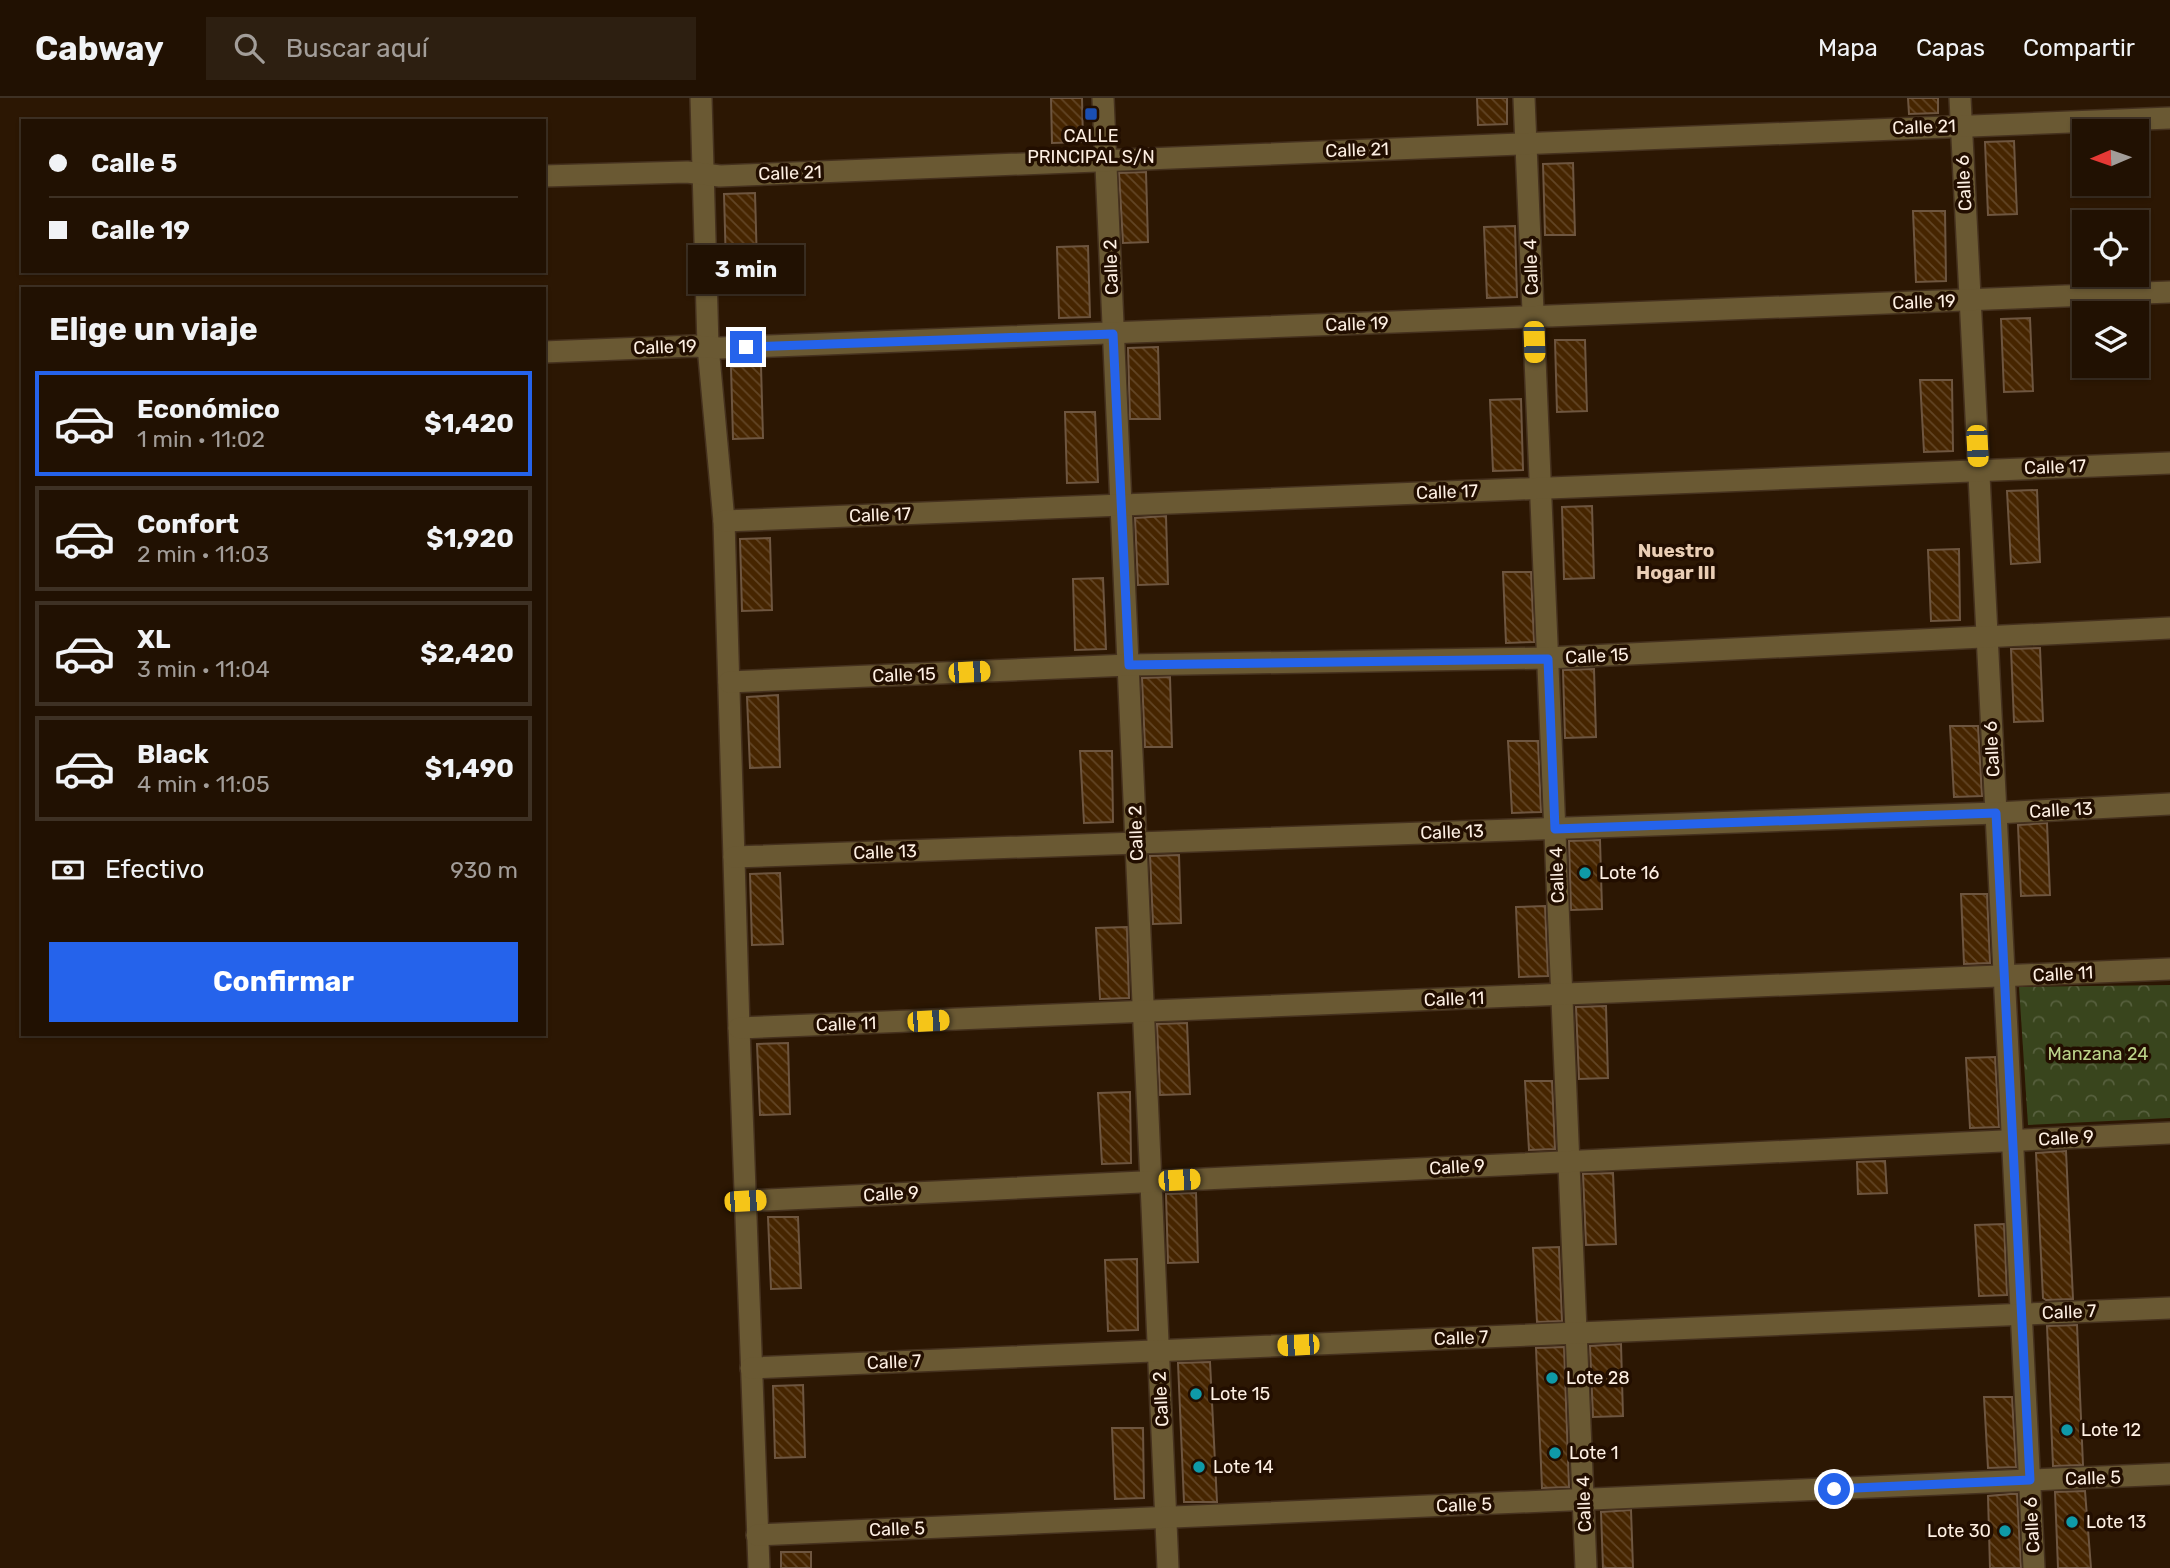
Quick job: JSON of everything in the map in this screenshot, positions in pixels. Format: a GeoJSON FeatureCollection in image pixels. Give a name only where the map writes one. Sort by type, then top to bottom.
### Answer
{"type":"FeatureCollection","features":[{"type":"Feature","properties":{"kind":"street"},"geometry":{"type":"LineString","coordinates":[[701,98],[708,345],[724,521],[738,1028],[759,1568]]}},
{"type":"Feature","properties":{"kind":"street","name":"Calle 2"},"geometry":{"type":"LineString","coordinates":[[1103,98],[1168,1568]]}},
{"type":"Feature","properties":{"kind":"street","name":"Calle 4"},"geometry":{"type":"LineString","coordinates":[[1524,98],[1586,1568]]}},
{"type":"Feature","properties":{"kind":"street","name":"Calle 6"},"geometry":{"type":"LineString","coordinates":[[1960,98],[2034,1568]]}},
{"type":"Feature","properties":{"kind":"street","name":"Calle 21"},"geometry":{"type":"LineString","coordinates":[[546,176],[687,172],[703,175],[2170,118]]}},
{"type":"Feature","properties":{"kind":"street","name":"Calle 19"},"geometry":{"type":"LineString","coordinates":[[546,352],[1113,334],[2170,292]]}},
{"type":"Feature","properties":{"kind":"street","name":"Calle 17"},"geometry":{"type":"LineString","coordinates":[[724,521],[2170,463]]}},
{"type":"Feature","properties":{"kind":"street","name":"Calle 15"},"geometry":{"type":"LineString","coordinates":[[729,682],[1129,665],[1548,659],[2170,628]]}},
{"type":"Feature","properties":{"kind":"street","name":"Calle 13"},"geometry":{"type":"LineString","coordinates":[[734,857],[1996,813],[2170,804]]}},
{"type":"Feature","properties":{"kind":"street","name":"Calle 11"},"geometry":{"type":"LineString","coordinates":[[738,1028],[2170,969]]}},
{"type":"Feature","properties":{"kind":"street","name":"Calle 9"},"geometry":{"type":"LineString","coordinates":[[745,1201],[2170,1133]]}},
{"type":"Feature","properties":{"kind":"street","name":"Calle 7"},"geometry":{"type":"LineString","coordinates":[[751,1368],[2170,1308]]}},
{"type":"Feature","properties":{"kind":"street","name":"Calle 5"},"geometry":{"type":"LineString","coordinates":[[757,1535],[2170,1474]]}},
{"type":"Feature","properties":{"kind":"green space","name":"Manzana 24"},"geometry":{"type":"Polygon","coordinates":[[[2170,985],[2170,1118],[2028,1125],[2019,987],[2170,985]]]}},
{"type":"Feature","properties":{"kind":"building"},"geometry":{"type":"Polygon","coordinates":[[[1051,98],[1082,98],[1083,142],[1052,143],[1051,98]]]}},
{"type":"Feature","properties":{"kind":"building"},"geometry":{"type":"Polygon","coordinates":[[[1477,98],[1507,98],[1507,124],[1478,125],[1477,98]]]}},
{"type":"Feature","properties":{"kind":"building"},"geometry":{"type":"Polygon","coordinates":[[[1908,98],[1938,98],[1938,113],[1909,114],[1908,98]]]}},
{"type":"Feature","properties":{"kind":"building"},"geometry":{"type":"Polygon","coordinates":[[[2014,141],[2017,214],[1988,215],[1985,142],[2014,141]]]}},
{"type":"Feature","properties":{"kind":"building"},"geometry":{"type":"Polygon","coordinates":[[[1573,163],[1575,235],[1545,235],[1543,164],[1573,163]]]}},
{"type":"Feature","properties":{"kind":"building"},"geometry":{"type":"Polygon","coordinates":[[[1146,172],[1148,242],[1123,243],[1119,173],[1146,172]]]}},
{"type":"Feature","properties":{"kind":"building"},"geometry":{"type":"Polygon","coordinates":[[[755,193],[757,265],[726,266],[724,194],[755,193]]]}},
{"type":"Feature","properties":{"kind":"building"},"geometry":{"type":"Polygon","coordinates":[[[1913,211],[1945,211],[1946,281],[1916,282],[1913,211]]]}},
{"type":"Feature","properties":{"kind":"building"},"geometry":{"type":"Polygon","coordinates":[[[1515,226],[1517,297],[1487,298],[1484,227],[1515,226]]]}},
{"type":"Feature","properties":{"kind":"building"},"geometry":{"type":"Polygon","coordinates":[[[1088,246],[1090,317],[1059,318],[1057,247],[1088,246]]]}},
{"type":"Feature","properties":{"kind":"building"},"geometry":{"type":"Polygon","coordinates":[[[2030,318],[2033,391],[2004,392],[2001,319],[2030,318]]]}},
{"type":"Feature","properties":{"kind":"building"},"geometry":{"type":"Polygon","coordinates":[[[1555,340],[1585,340],[1587,411],[1557,412],[1555,340]]]}},
{"type":"Feature","properties":{"kind":"building"},"geometry":{"type":"Polygon","coordinates":[[[1158,347],[1160,419],[1130,419],[1128,348],[1158,347]]]}},
{"type":"Feature","properties":{"kind":"building"},"geometry":{"type":"Polygon","coordinates":[[[761,366],[763,438],[733,439],[731,367],[761,366]]]}},
{"type":"Feature","properties":{"kind":"building"},"geometry":{"type":"Polygon","coordinates":[[[1920,380],[1952,380],[1953,451],[1924,452],[1920,380]]]}},
{"type":"Feature","properties":{"kind":"building"},"geometry":{"type":"Polygon","coordinates":[[[1521,399],[1523,470],[1493,471],[1490,400],[1521,399]]]}},
{"type":"Feature","properties":{"kind":"building"},"geometry":{"type":"Polygon","coordinates":[[[1065,412],[1095,412],[1098,482],[1067,483],[1065,412]]]}},
{"type":"Feature","properties":{"kind":"building"},"geometry":{"type":"Polygon","coordinates":[[[2037,490],[2040,562],[2011,564],[2007,491],[2037,490]]]}},
{"type":"Feature","properties":{"kind":"building"},"geometry":{"type":"Polygon","coordinates":[[[1592,506],[1594,578],[1564,579],[1562,507],[1592,506]]]}},
{"type":"Feature","properties":{"kind":"building"},"geometry":{"type":"Polygon","coordinates":[[[1166,516],[1168,584],[1138,585],[1135,518],[1166,516]]]}},
{"type":"Feature","properties":{"kind":"building"},"geometry":{"type":"Polygon","coordinates":[[[770,538],[772,610],[742,611],[740,539],[770,538]]]}},
{"type":"Feature","properties":{"kind":"building"},"geometry":{"type":"Polygon","coordinates":[[[1959,549],[1960,620],[1931,621],[1928,550],[1959,549]]]}},
{"type":"Feature","properties":{"kind":"building"},"geometry":{"type":"Polygon","coordinates":[[[1503,572],[1531,572],[1534,642],[1506,643],[1503,572]]]}},
{"type":"Feature","properties":{"kind":"building"},"geometry":{"type":"Polygon","coordinates":[[[1103,578],[1106,649],[1075,650],[1073,579],[1103,578]]]}},
{"type":"Feature","properties":{"kind":"building"},"geometry":{"type":"Polygon","coordinates":[[[2040,648],[2043,721],[2014,722],[2011,649],[2040,648]]]}},
{"type":"Feature","properties":{"kind":"building"},"geometry":{"type":"Polygon","coordinates":[[[1594,669],[1596,737],[1565,738],[1563,670],[1594,669]]]}},
{"type":"Feature","properties":{"kind":"building"},"geometry":{"type":"Polygon","coordinates":[[[1170,677],[1172,747],[1145,747],[1142,678],[1170,677]]]}},
{"type":"Feature","properties":{"kind":"building"},"geometry":{"type":"Polygon","coordinates":[[[778,695],[780,767],[750,768],[747,697],[778,695]]]}},
{"type":"Feature","properties":{"kind":"building"},"geometry":{"type":"Polygon","coordinates":[[[1950,726],[1978,726],[1982,796],[1954,797],[1950,726]]]}},
{"type":"Feature","properties":{"kind":"building"},"geometry":{"type":"Polygon","coordinates":[[[1508,741],[1538,741],[1541,812],[1512,813],[1508,741]]]}},
{"type":"Feature","properties":{"kind":"building"},"geometry":{"type":"Polygon","coordinates":[[[1080,751],[1112,751],[1113,822],[1084,823],[1080,751]]]}},
{"type":"Feature","properties":{"kind":"building"},"geometry":{"type":"Polygon","coordinates":[[[2047,823],[2050,895],[2021,896],[2018,825],[2047,823]]]}},
{"type":"Feature","properties":{"kind":"building","name":"Lote 16"},"geometry":{"type":"Polygon","coordinates":[[[1600,840],[1602,909],[1571,910],[1569,841],[1600,840]]]}},
{"type":"Feature","properties":{"kind":"building"},"geometry":{"type":"Polygon","coordinates":[[[1179,855],[1181,923],[1153,924],[1150,856],[1179,855]]]}},
{"type":"Feature","properties":{"kind":"building"},"geometry":{"type":"Polygon","coordinates":[[[780,873],[783,944],[752,945],[750,874],[780,873]]]}},
{"type":"Feature","properties":{"kind":"building"},"geometry":{"type":"Polygon","coordinates":[[[1961,894],[1987,894],[1990,963],[1964,964],[1961,894]]]}},
{"type":"Feature","properties":{"kind":"building"},"geometry":{"type":"Polygon","coordinates":[[[1545,906],[1548,976],[1519,977],[1516,907],[1545,906]]]}},
{"type":"Feature","properties":{"kind":"building"},"geometry":{"type":"Polygon","coordinates":[[[1127,927],[1129,998],[1100,999],[1096,928],[1127,927]]]}},
{"type":"Feature","properties":{"kind":"building"},"geometry":{"type":"Polygon","coordinates":[[[1606,1006],[1608,1078],[1579,1079],[1576,1007],[1606,1006]]]}},
{"type":"Feature","properties":{"kind":"building"},"geometry":{"type":"Polygon","coordinates":[[[1187,1023],[1190,1094],[1160,1095],[1157,1024],[1187,1023]]]}},
{"type":"Feature","properties":{"kind":"building"},"geometry":{"type":"Polygon","coordinates":[[[788,1043],[790,1114],[760,1115],[757,1044],[788,1043]]]}},
{"type":"Feature","properties":{"kind":"building"},"geometry":{"type":"Polygon","coordinates":[[[1995,1057],[1999,1127],[1970,1128],[1966,1058],[1995,1057]]]}},
{"type":"Feature","properties":{"kind":"building"},"geometry":{"type":"Polygon","coordinates":[[[1525,1081],[1552,1081],[1555,1149],[1529,1150],[1525,1081]]]}},
{"type":"Feature","properties":{"kind":"building"},"geometry":{"type":"Polygon","coordinates":[[[1130,1092],[1131,1163],[1102,1164],[1098,1093],[1130,1092]]]}},
{"type":"Feature","properties":{"kind":"building"},"geometry":{"type":"Polygon","coordinates":[[[2066,1151],[2073,1299],[2046,1300],[2043,1298],[2036,1153],[2066,1151]]]}},
{"type":"Feature","properties":{"kind":"building"},"geometry":{"type":"Polygon","coordinates":[[[1885,1161],[1887,1193],[1858,1194],[1857,1162],[1885,1161]]]}},
{"type":"Feature","properties":{"kind":"building"},"geometry":{"type":"Polygon","coordinates":[[[1613,1173],[1616,1244],[1586,1245],[1583,1174],[1613,1173]]]}},
{"type":"Feature","properties":{"kind":"building"},"geometry":{"type":"Polygon","coordinates":[[[1196,1193],[1198,1262],[1168,1263],[1166,1194],[1196,1193]]]}},
{"type":"Feature","properties":{"kind":"building"},"geometry":{"type":"Polygon","coordinates":[[[768,1217],[798,1217],[801,1288],[771,1289],[768,1217]]]}},
{"type":"Feature","properties":{"kind":"building"},"geometry":{"type":"Polygon","coordinates":[[[2004,1224],[2007,1295],[1979,1296],[1975,1225],[2004,1224]]]}},
{"type":"Feature","properties":{"kind":"building"},"geometry":{"type":"Polygon","coordinates":[[[1559,1247],[1562,1321],[1537,1322],[1533,1248],[1559,1247]]]}},
{"type":"Feature","properties":{"kind":"building"},"geometry":{"type":"Polygon","coordinates":[[[1137,1259],[1138,1330],[1108,1331],[1105,1260],[1137,1259]]]}},
{"type":"Feature","properties":{"kind":"building"},"geometry":{"type":"Polygon","coordinates":[[[2077,1325],[2083,1465],[2053,1466],[2047,1326],[2077,1325]]]}},
{"type":"Feature","properties":{"kind":"building"},"geometry":{"type":"Polygon","coordinates":[[[1621,1344],[1623,1416],[1593,1417],[1590,1346],[1621,1344]]]}},
{"type":"Feature","properties":{"kind":"building"},"geometry":{"type":"Polygon","coordinates":[[[1564,1347],[1569,1487],[1542,1488],[1536,1348],[1564,1347]]]}},
{"type":"Feature","properties":{"kind":"building"},"geometry":{"type":"Polygon","coordinates":[[[1210,1362],[1217,1502],[1184,1502],[1178,1363],[1210,1362]]]}},
{"type":"Feature","properties":{"kind":"building"},"geometry":{"type":"Polygon","coordinates":[[[803,1385],[805,1457],[775,1458],[773,1386],[803,1385]]]}},
{"type":"Feature","properties":{"kind":"building"},"geometry":{"type":"Polygon","coordinates":[[[1984,1397],[2012,1397],[2016,1467],[1988,1468],[1984,1397]]]}},
{"type":"Feature","properties":{"kind":"building"},"geometry":{"type":"Polygon","coordinates":[[[1112,1428],[1143,1428],[1144,1498],[1115,1499],[1112,1428]]]}},
{"type":"Feature","properties":{"kind":"building","name":"Lote 13"},"geometry":{"type":"Polygon","coordinates":[[[2085,1491],[2091,1568],[2058,1568],[2055,1492],[2085,1491]]]}},
{"type":"Feature","properties":{"kind":"building","name":"Lote 30"},"geometry":{"type":"Polygon","coordinates":[[[2017,1494],[2021,1568],[1990,1568],[1988,1496],[2017,1494]]]}},
{"type":"Feature","properties":{"kind":"building"},"geometry":{"type":"Polygon","coordinates":[[[1631,1510],[1633,1568],[1603,1568],[1601,1512],[1631,1510]]]}},
{"type":"Feature","properties":{"kind":"building"},"geometry":{"type":"Polygon","coordinates":[[[781,1552],[811,1552],[811,1568],[781,1568],[781,1552]]]}},
{"type":"Feature","properties":{"kind":"place","name":"CALLE PRINCIPAL S/N"},"geometry":{"type":"Point","coordinates":[1091,114]}},
{"type":"Feature","properties":{"kind":"place","name":"Lote 16"},"geometry":{"type":"Point","coordinates":[1585,873]}},
{"type":"Feature","properties":{"kind":"place","name":"Lote 28"},"geometry":{"type":"Point","coordinates":[1552,1378]}},
{"type":"Feature","properties":{"kind":"place","name":"Lote 15"},"geometry":{"type":"Point","coordinates":[1196,1394]}},
{"type":"Feature","properties":{"kind":"place","name":"Lote 12"},"geometry":{"type":"Point","coordinates":[2067,1430]}},
{"type":"Feature","properties":{"kind":"place","name":"Lote 1"},"geometry":{"type":"Point","coordinates":[1555,1453]}},
{"type":"Feature","properties":{"kind":"place","name":"Lote 14"},"geometry":{"type":"Point","coordinates":[1199,1467]}},
{"type":"Feature","properties":{"kind":"place","name":"Lote 13"},"geometry":{"type":"Point","coordinates":[2072,1522]}},
{"type":"Feature","properties":{"kind":"place","name":"Lote 30"},"geometry":{"type":"Point","coordinates":[2005,1531]}},
{"type":"Feature","properties":{"kind":"district","name":"Nuestro Hogar III"},"geometry":{"type":"Point","coordinates":[1676,561]}},
{"type":"Feature","properties":{"kind":"route"},"geometry":{"type":"LineString","coordinates":[[746,347],[1113,334],[1129,665],[1548,659],[1555,829],[1996,813],[2030,1480],[1834,1489]]}}]}
